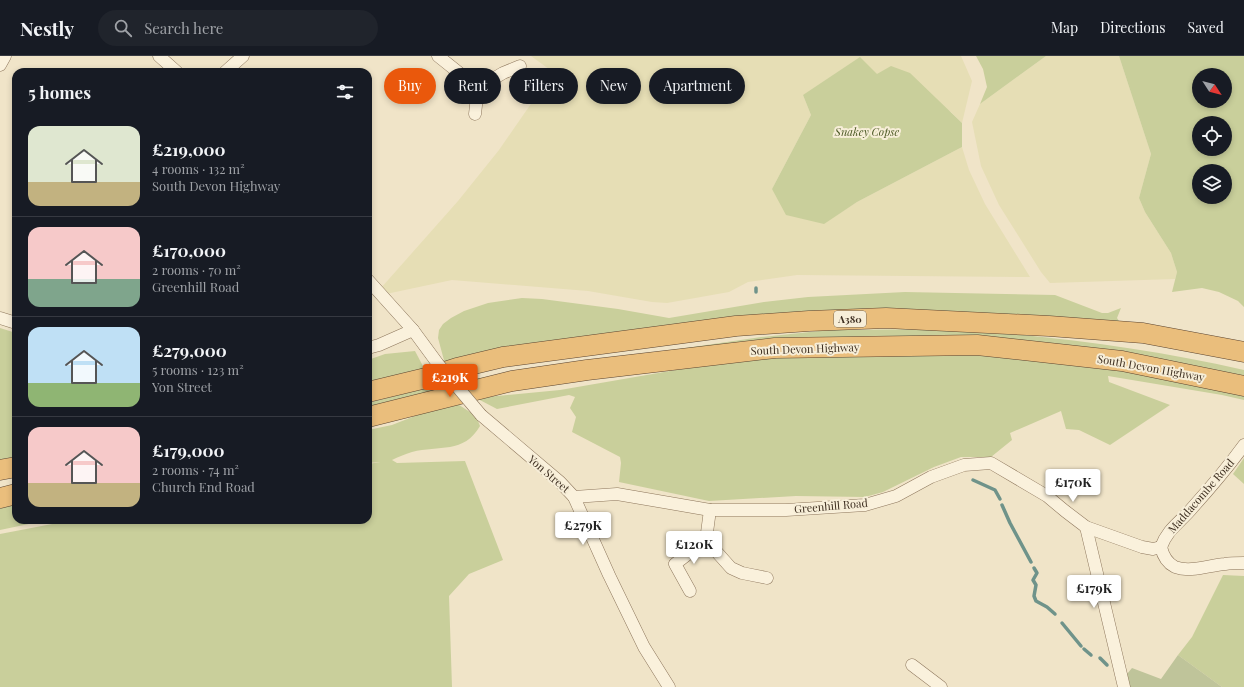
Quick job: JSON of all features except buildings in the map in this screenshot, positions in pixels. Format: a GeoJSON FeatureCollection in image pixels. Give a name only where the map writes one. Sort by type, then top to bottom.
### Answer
{"type":"FeatureCollection","features":[{"type":"Feature","properties":{"kind":"highway","name":"A380"},"geometry":{"type":"LineString","coordinates":[[372,391],[503,357],[736,326],[809,321],[886,318],[1049,326],[1143,333],[1244,352]]}},
{"type":"Feature","properties":{"kind":"highway","name":"South Devon Highway"},"geometry":{"type":"LineString","coordinates":[[372,416],[512,381],[587,370],[775,348],[977,344],[1122,361],[1244,386]]}},
{"type":"Feature","properties":{"kind":"highway"},"geometry":{"type":"LineString","coordinates":[[0,470],[12,468]]}},
{"type":"Feature","properties":{"kind":"highway"},"geometry":{"type":"LineString","coordinates":[[0,498],[12,495]]}},
{"type":"Feature","properties":{"kind":"street"},"geometry":{"type":"LineString","coordinates":[[0,65],[5,56]]}},
{"type":"Feature","properties":{"kind":"street"},"geometry":{"type":"LineString","coordinates":[[159,56],[172,68]]}},
{"type":"Feature","properties":{"kind":"street"},"geometry":{"type":"LineString","coordinates":[[230,68],[243,56]]}},
{"type":"Feature","properties":{"kind":"street"},"geometry":{"type":"LineString","coordinates":[[438,56],[453,68]]}},
{"type":"Feature","properties":{"kind":"street"},"geometry":{"type":"LineString","coordinates":[[501,74],[520,66]]}},
{"type":"Feature","properties":{"kind":"street"},"geometry":{"type":"LineString","coordinates":[[475,114],[476,104]]}},
{"type":"Feature","properties":{"kind":"street","name":"Yon Street"},"geometry":{"type":"LineString","coordinates":[[372,284],[413,330],[438,364],[481,416],[560,482],[574,497],[644,648],[670,687]]}},
{"type":"Feature","properties":{"kind":"street"},"geometry":{"type":"LineString","coordinates":[[0,318],[12,322]]}},
{"type":"Feature","properties":{"kind":"street"},"geometry":{"type":"LineString","coordinates":[[372,347],[413,330]]}},
{"type":"Feature","properties":{"kind":"street","name":"Maddacombe Road"},"geometry":{"type":"LineString","coordinates":[[1161,547],[1165,537],[1174,526],[1190,512],[1221,476],[1244,445]]}},
{"type":"Feature","properties":{"kind":"street","name":"Greenhill Road"},"geometry":{"type":"LineString","coordinates":[[574,497],[617,494],[710,510],[786,510],[865,505],[896,496],[932,476],[964,465],[991,463],[1047,496],[1086,527],[1142,547],[1153,549],[1161,547]]}},
{"type":"Feature","properties":{"kind":"street"},"geometry":{"type":"LineString","coordinates":[[690,592],[675,564],[706,540],[710,510]]}},
{"type":"Feature","properties":{"kind":"street"},"geometry":{"type":"LineString","coordinates":[[1086,527],[1124,687]]}},
{"type":"Feature","properties":{"kind":"street"},"geometry":{"type":"LineString","coordinates":[[706,540],[731,568],[742,573],[766,578]]}},
{"type":"Feature","properties":{"kind":"street"},"geometry":{"type":"LineString","coordinates":[[1161,547],[1163,555],[1168,562],[1176,567],[1188,569],[1244,563]]}},
{"type":"Feature","properties":{"kind":"street"},"geometry":{"type":"LineString","coordinates":[[912,665],[942,687]]}},
{"type":"Feature","properties":{"kind":"shaded area"},"geometry":{"type":"Polygon","coordinates":[[[531,56],[961,56],[972,81],[962,123],[951,112],[877,74],[803,95],[811,115],[772,189],[824,223],[857,202],[962,147],[969,170],[985,204],[1030,277],[797,275],[748,282],[729,292],[667,303],[652,302],[588,291],[452,280],[386,294],[381,288],[458,201],[499,150],[531,104],[578,104],[578,68],[548,68],[531,56]]]}},
{"type":"Feature","properties":{"kind":"shaded area"},"geometry":{"type":"Polygon","coordinates":[[[1046,56],[1119,56],[1151,154],[1139,198],[1145,212],[1171,253],[1177,272],[1175,279],[1050,283],[1041,272],[999,205],[981,166],[972,122],[980,104],[1046,56]]]}},
{"type":"Feature","properties":{"kind":"green space"},"geometry":{"type":"Polygon","coordinates":[[[976,56],[1046,56],[980,104],[987,87],[983,69],[976,56]]]}},
{"type":"Feature","properties":{"kind":"green space"},"geometry":{"type":"Polygon","coordinates":[[[1119,56],[1244,56],[1244,307],[1238,301],[1219,292],[1202,288],[1172,292],[1177,272],[1171,253],[1145,212],[1139,198],[1151,154],[1119,56]]]}},
{"type":"Feature","properties":{"kind":"green space","name":"Snakey Copse"},"geometry":{"type":"Polygon","coordinates":[[[860,57],[877,74],[891,66],[910,73],[962,123],[962,147],[857,202],[824,224],[786,215],[772,189],[811,115],[803,95],[860,57]]]}},
{"type":"Feature","properties":{"kind":"green space"},"geometry":{"type":"Polygon","coordinates":[[[905,292],[1055,295],[1102,313],[1108,313],[1121,308],[1117,318],[1123,327],[1090,330],[881,317],[445,364],[438,338],[439,330],[443,324],[464,311],[488,303],[522,298],[542,299],[618,309],[669,318],[764,302],[808,297],[905,292]]]}},
{"type":"Feature","properties":{"kind":"green space"},"geometry":{"type":"Polygon","coordinates":[[[0,328],[12,332],[12,471],[0,474],[0,328]]]}},
{"type":"Feature","properties":{"kind":"green space"},"geometry":{"type":"Polygon","coordinates":[[[946,329],[1058,339],[1170,355],[1244,370],[1244,380],[981,339],[465,387],[460,381],[761,337],[829,330],[946,329]]]}},
{"type":"Feature","properties":{"kind":"green space"},"geometry":{"type":"Polygon","coordinates":[[[931,350],[1093,363],[1244,393],[1244,400],[1108,376],[1109,382],[1170,405],[1110,445],[1079,430],[1066,429],[1061,411],[1010,433],[1012,440],[991,457],[961,457],[934,467],[883,492],[865,497],[796,496],[709,501],[619,482],[621,463],[620,457],[572,432],[576,417],[570,408],[575,397],[569,395],[497,409],[476,398],[560,390],[693,367],[778,357],[931,350]]]}},
{"type":"Feature","properties":{"kind":"green space"},"geometry":{"type":"Polygon","coordinates":[[[415,351],[425,370],[372,391],[372,359],[385,354],[415,351]]]}},
{"type":"Feature","properties":{"kind":"green space"},"geometry":{"type":"Polygon","coordinates":[[[438,385],[444,391],[372,409],[372,402],[438,385]]]}},
{"type":"Feature","properties":{"kind":"green space"},"geometry":{"type":"Polygon","coordinates":[[[453,401],[476,416],[480,426],[474,435],[459,445],[412,452],[392,460],[397,463],[465,461],[503,560],[469,574],[449,596],[452,687],[0,687],[0,534],[52,524],[372,524],[372,463],[380,462],[372,463],[372,429],[392,425],[453,401]]]}},
{"type":"Feature","properties":{"kind":"green space"},"geometry":{"type":"Polygon","coordinates":[[[1244,458],[1244,484],[1233,474],[1244,458]]]}},
{"type":"Feature","properties":{"kind":"green space"},"geometry":{"type":"Polygon","coordinates":[[[12,502],[12,524],[29,524],[0,530],[0,504],[12,502]]]}},
{"type":"Feature","properties":{"kind":"green space"},"geometry":{"type":"Polygon","coordinates":[[[1223,575],[1244,576],[1244,687],[1222,687],[1178,655],[1192,637],[1223,575]]]}},
{"type":"Feature","properties":{"kind":"green space"},"geometry":{"type":"Polygon","coordinates":[[[1178,655],[1222,687],[1129,687],[1127,674],[1132,668],[1161,679],[1178,655]]]}},
{"type":"Feature","properties":{"kind":"waterway"},"geometry":{"type":"LineString","coordinates":[[973,480],[995,490],[1000,499]]}},
{"type":"Feature","properties":{"kind":"waterway"},"geometry":{"type":"LineString","coordinates":[[1002,505],[1031,562]]}},
{"type":"Feature","properties":{"kind":"waterway"},"geometry":{"type":"LineString","coordinates":[[1034,568],[1037,573],[1033,580],[1036,585],[1034,596],[1036,601],[1047,607],[1055,614]]}},
{"type":"Feature","properties":{"kind":"waterway"},"geometry":{"type":"LineString","coordinates":[[1062,623],[1081,646]]}},
{"type":"Feature","properties":{"kind":"waterway"},"geometry":{"type":"LineString","coordinates":[[1084,649],[1091,655]]}},
{"type":"Feature","properties":{"kind":"waterway"},"geometry":{"type":"LineString","coordinates":[[1100,658],[1107,665]]}}]}
